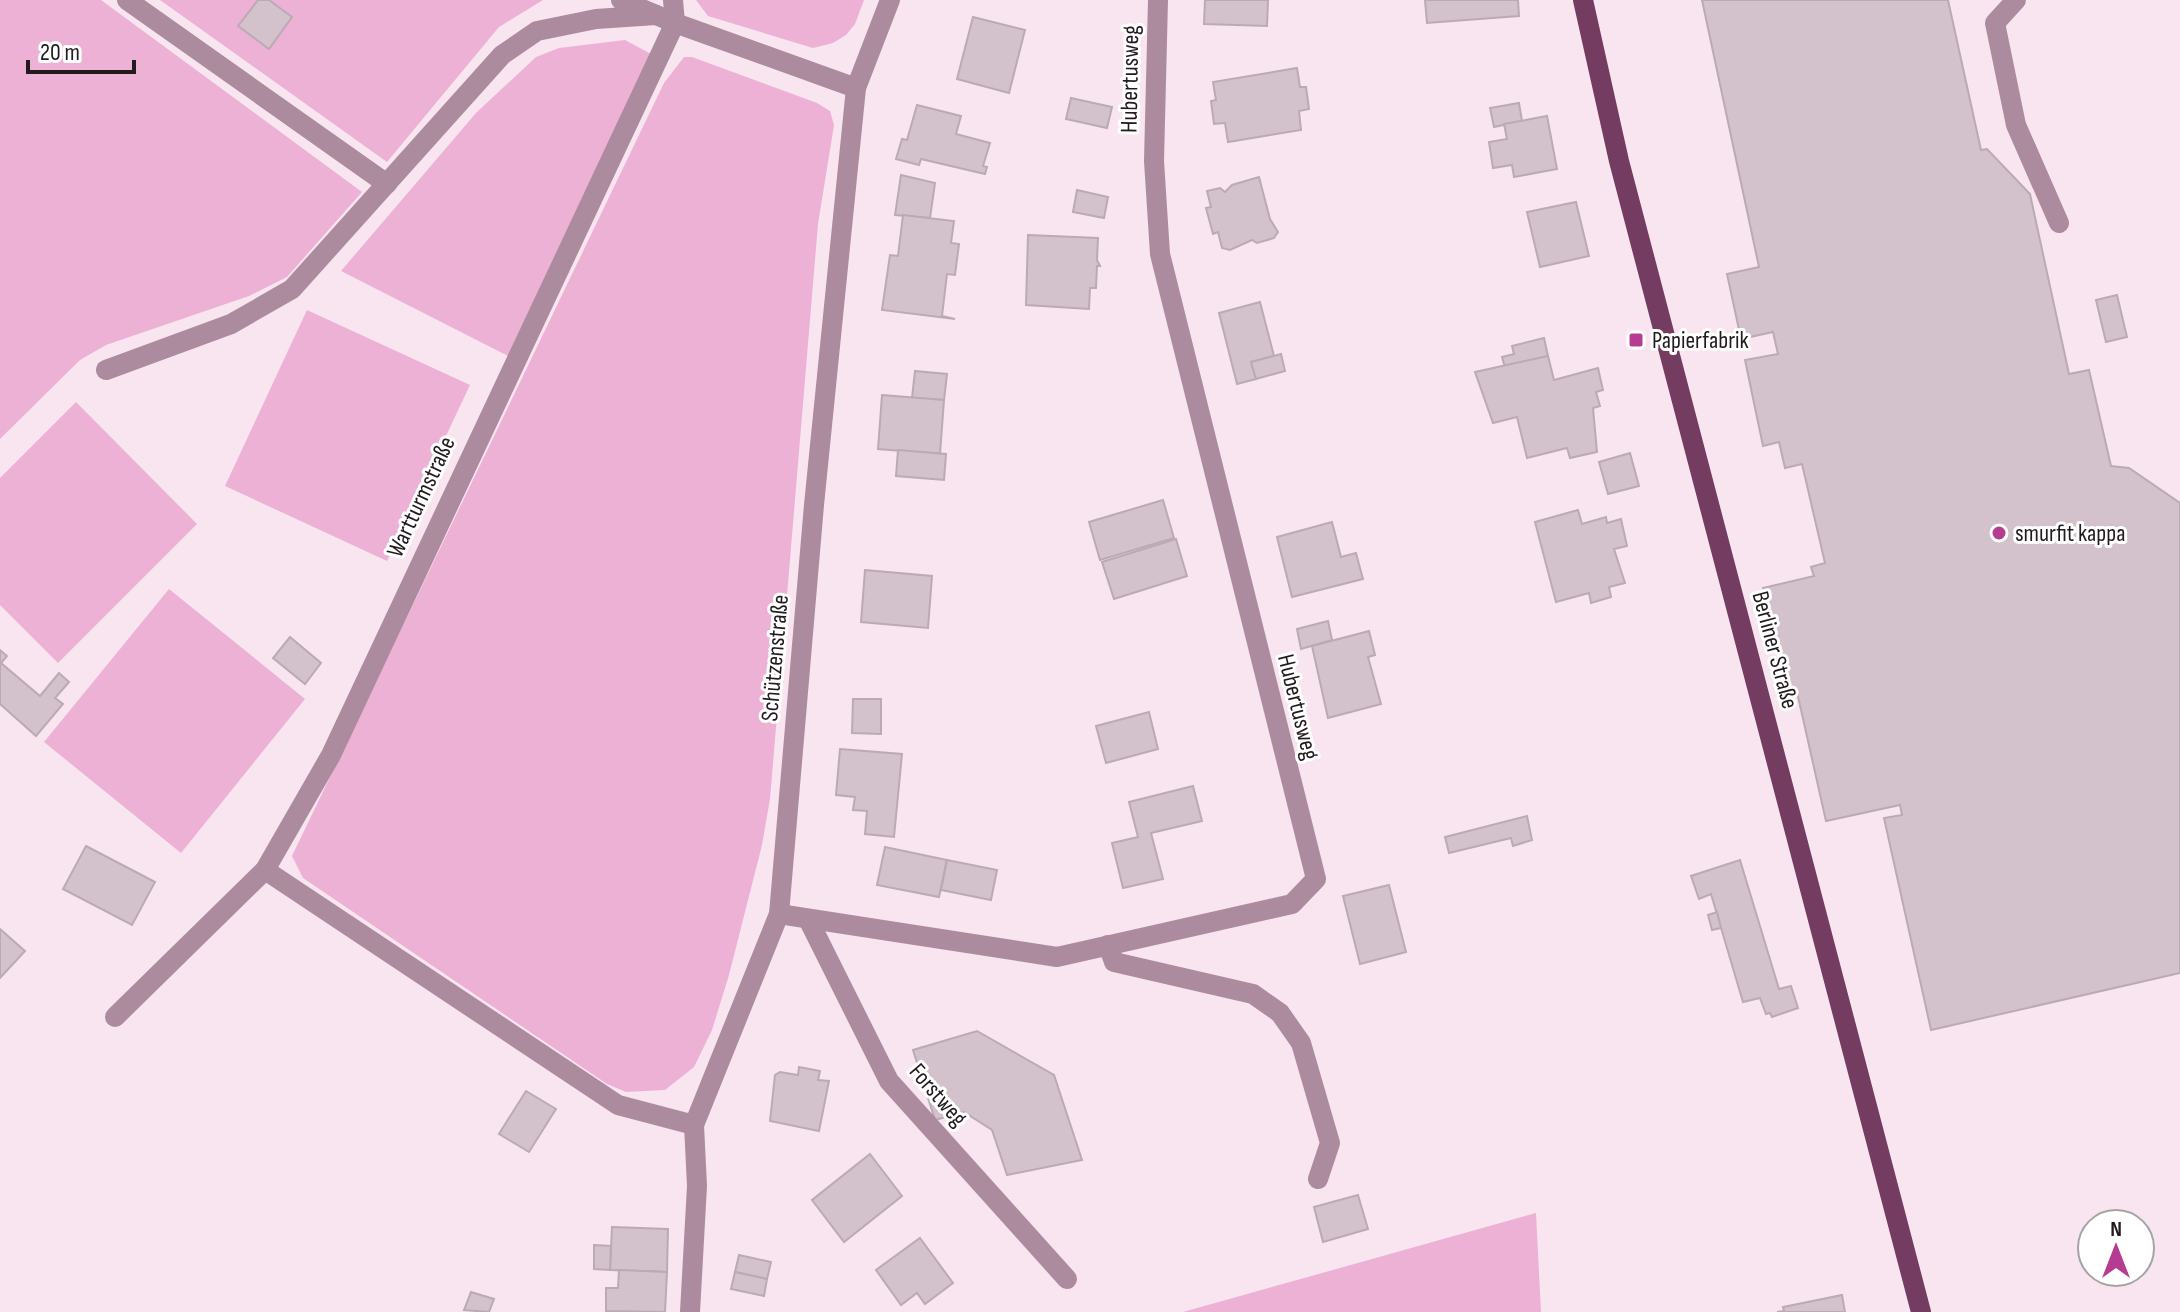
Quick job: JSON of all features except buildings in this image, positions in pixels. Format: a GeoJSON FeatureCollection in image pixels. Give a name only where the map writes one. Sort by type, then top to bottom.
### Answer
{"type":"FeatureCollection","features":[{"type":"Feature","properties":{"kind":"main road","name":"Berliner Straße"},"geometry":{"type":"LineString","coordinates":[[1583,0],[1623,176],[1921,1312]]}},
{"type":"Feature","properties":{"kind":"street"},"geometry":{"type":"LineString","coordinates":[[127,0],[387,184]]}},
{"type":"Feature","properties":{"kind":"street"},"geometry":{"type":"LineString","coordinates":[[621,0],[675,23],[856,88]]}},
{"type":"Feature","properties":{"kind":"street"},"geometry":{"type":"LineString","coordinates":[[673,0],[675,23]]}},
{"type":"Feature","properties":{"kind":"street","name":"Schützenstraße"},"geometry":{"type":"LineString","coordinates":[[690,1312],[697,1186],[694,1125],[779,914],[814,505],[856,88],[890,0]]}},
{"type":"Feature","properties":{"kind":"street","name":"Hubertusweg"},"geometry":{"type":"LineString","coordinates":[[779,914],[1057,957],[1292,904],[1316,879],[1160,254],[1154,161],[1158,0]]}},
{"type":"Feature","properties":{"kind":"street"},"geometry":{"type":"LineString","coordinates":[[2016,0],[1995,23],[2016,125],[2059,223]]}},
{"type":"Feature","properties":{"kind":"street"},"geometry":{"type":"LineString","coordinates":[[106,370],[231,324],[292,289],[502,55],[537,31],[596,19],[656,15]]}},
{"type":"Feature","properties":{"kind":"street","name":"Wartturmstraße"},"geometry":{"type":"LineString","coordinates":[[115,1017],[265,870],[331,755],[675,23]]}},
{"type":"Feature","properties":{"kind":"street"},"geometry":{"type":"LineString","coordinates":[[265,870],[618,1105],[694,1125]]}},
{"type":"Feature","properties":{"kind":"street","name":"Forstweg"},"geometry":{"type":"LineString","coordinates":[[808,919],[889,1081],[1067,1279]]}},
{"type":"Feature","properties":{"kind":"street"},"geometry":{"type":"LineString","coordinates":[[1108,945],[1114,962],[1253,994],[1280,1013],[1301,1043],[1330,1143],[1318,1179]]}},
{"type":"Feature","properties":{"kind":"shaded area"},"geometry":{"type":"Polygon","coordinates":[[[0,0],[101,0],[362,192],[287,277],[249,296],[106,345],[80,360],[0,439],[0,0]]]}},
{"type":"Feature","properties":{"kind":"shaded area"},"geometry":{"type":"Polygon","coordinates":[[[160,0],[543,0],[499,27],[387,162],[160,0]]]}},
{"type":"Feature","properties":{"kind":"shaded area"},"geometry":{"type":"Polygon","coordinates":[[[696,0],[864,0],[855,24],[846,35],[833,43],[813,48],[708,16],[696,0]]]}},
{"type":"Feature","properties":{"kind":"shaded area"},"geometry":{"type":"Polygon","coordinates":[[[625,40],[651,54],[510,357],[341,271],[476,113],[536,57],[559,48],[625,40]]]}},
{"type":"Feature","properties":{"kind":"shaded area"},"geometry":{"type":"Polygon","coordinates":[[[684,57],[692,57],[817,103],[830,111],[834,125],[818,224],[770,799],[762,845],[729,975],[712,1030],[694,1067],[665,1090],[626,1092],[607,1084],[303,878],[292,856],[664,83],[684,57]]]}},
{"type":"Feature","properties":{"kind":"shaded area"},"geometry":{"type":"Polygon","coordinates":[[[307,310],[470,385],[387,561],[225,486],[307,310]]]}},
{"type":"Feature","properties":{"kind":"shaded area"},"geometry":{"type":"Polygon","coordinates":[[[76,402],[197,524],[58,663],[0,605],[0,478],[76,402]]]}},
{"type":"Feature","properties":{"kind":"shaded area"},"geometry":{"type":"Polygon","coordinates":[[[169,589],[305,699],[181,853],[44,742],[169,589]]]}},
{"type":"Feature","properties":{"kind":"shaded area"},"geometry":{"type":"Polygon","coordinates":[[[1536,1213],[1541,1312],[1183,1312],[1536,1213]]]}},
{"type":"Feature","properties":{"kind":"place","name":"Papierfabrik"},"geometry":{"type":"Point","coordinates":[1636,340]}},
{"type":"Feature","properties":{"kind":"place","name":"smurfit kappa"},"geometry":{"type":"Point","coordinates":[1999,533]}}]}
